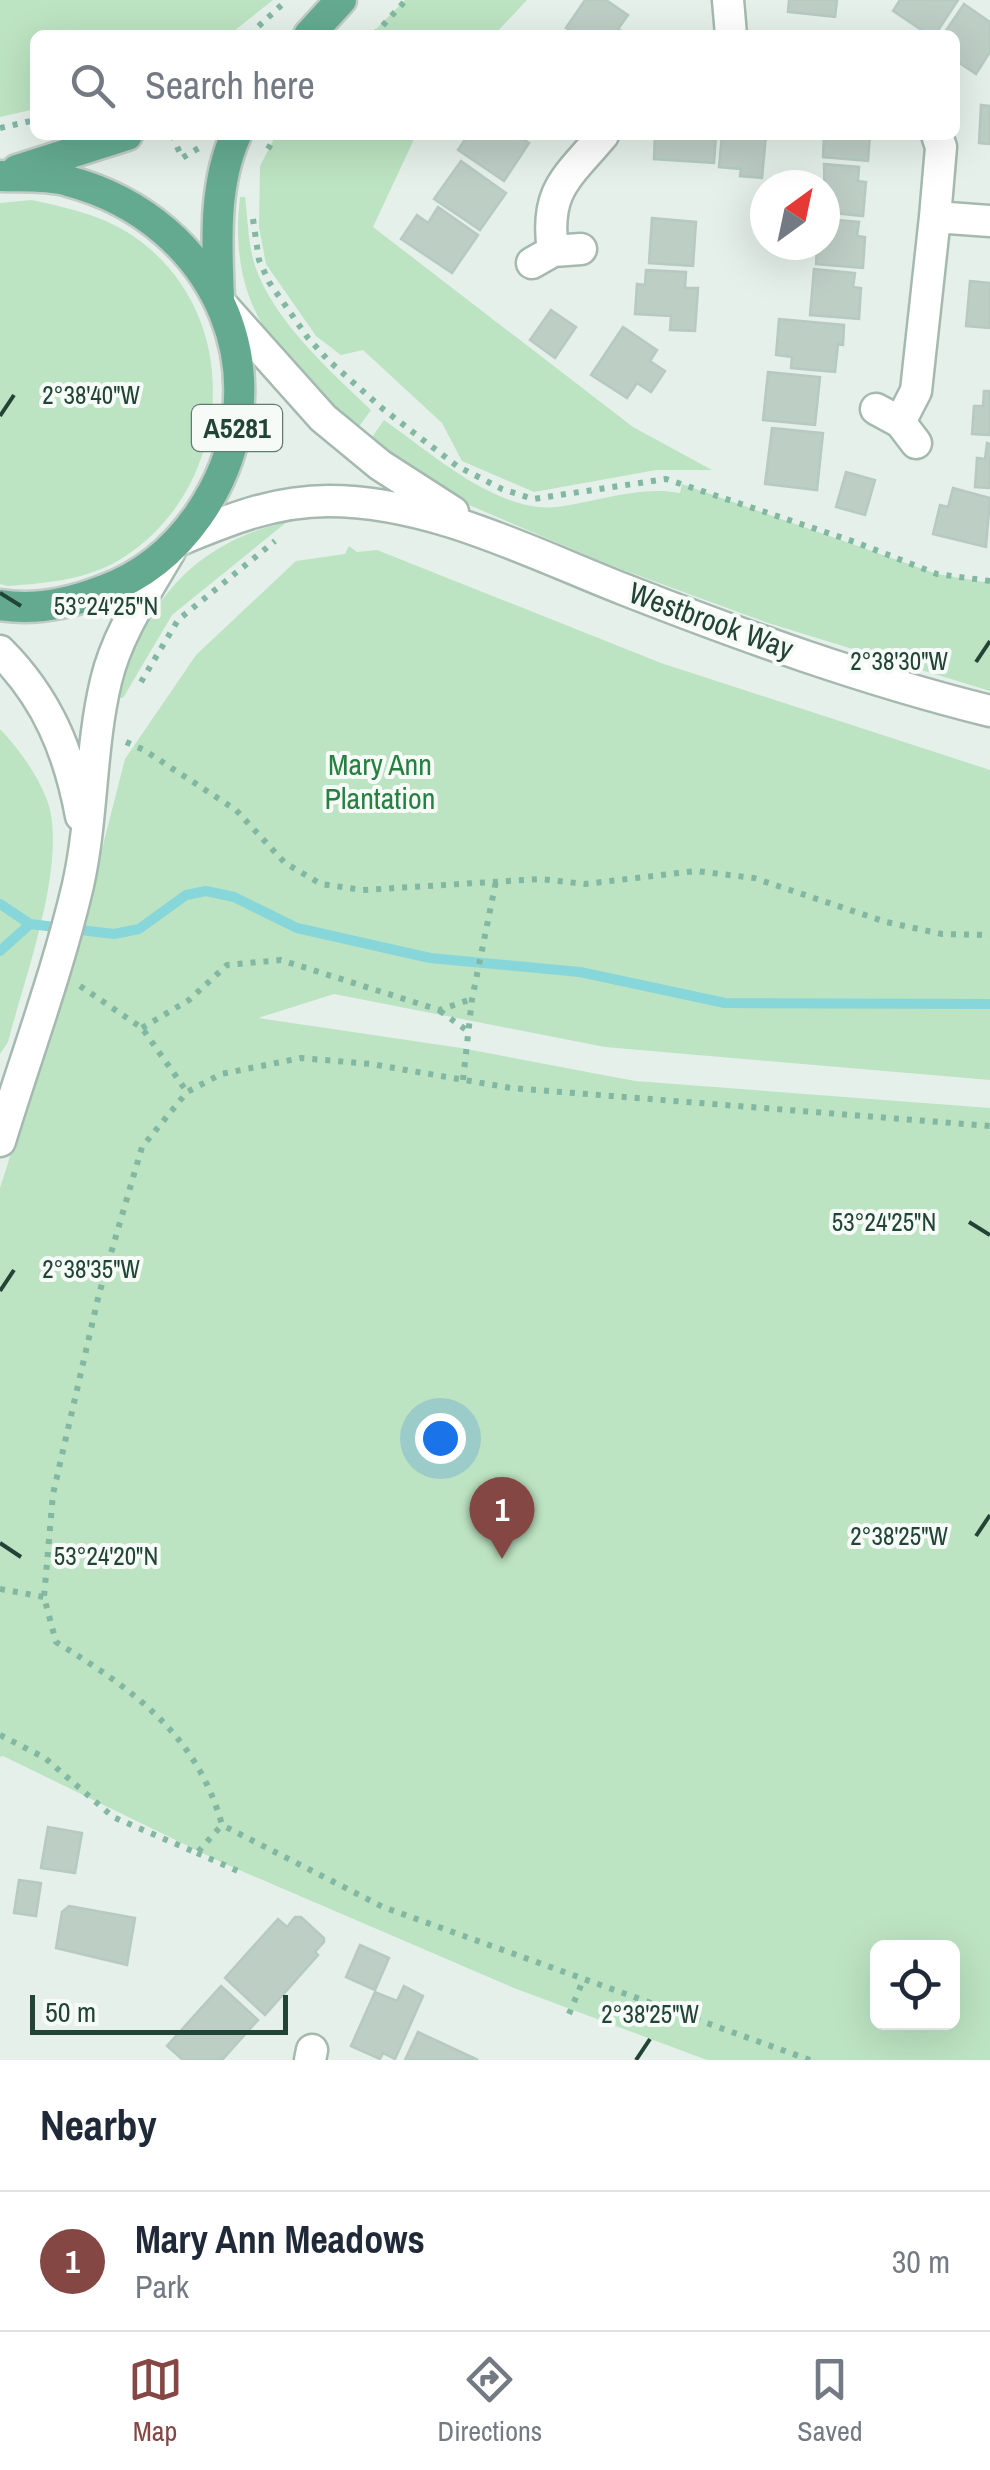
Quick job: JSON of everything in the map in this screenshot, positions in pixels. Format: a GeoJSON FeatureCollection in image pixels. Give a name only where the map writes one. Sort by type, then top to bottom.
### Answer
{"type":"FeatureCollection","features":[{"type":"Feature","properties":{"kind":"main road","name":"A5281"},"geometry":{"type":"LineString","coordinates":[[0,176],[112,140]]}},
{"type":"Feature","properties":{"kind":"main road","name":"A5281"},"geometry":{"type":"LineString","coordinates":[[0,604],[16,607],[72,602],[124,583],[176,545],[218,488],[237,428],[238,366],[221,302],[216,234],[228,154],[234,140]]}},
{"type":"Feature","properties":{"kind":"main road","name":"A5281"},"geometry":{"type":"LineString","coordinates":[[0,176],[65,180],[128,202],[182,244],[221,302]]}},
{"type":"Feature","properties":{"kind":"street"},"geometry":{"type":"LineString","coordinates":[[728,0],[731,30]]}},
{"type":"Feature","properties":{"kind":"street"},"geometry":{"type":"LineString","coordinates":[[555,254],[549,226],[555,194],[562,180],[599,140]]}},
{"type":"Feature","properties":{"kind":"street"},"geometry":{"type":"LineString","coordinates":[[898,425],[916,391],[935,217],[939,140]]}},
{"type":"Feature","properties":{"kind":"street"},"geometry":{"type":"LineString","coordinates":[[935,217],[990,221]]}},
{"type":"Feature","properties":{"kind":"street","name":"Westbrook Way"},"geometry":{"type":"LineString","coordinates":[[221,302],[294,387],[354,446],[415,490],[492,536]]}},
{"type":"Feature","properties":{"kind":"street","name":"Westbrook Way"},"geometry":{"type":"LineString","coordinates":[[176,545],[278,505],[328,501],[387,506],[492,536],[800,654],[990,711]]}},
{"type":"Feature","properties":{"kind":"street"},"geometry":{"type":"LineString","coordinates":[[0,1141],[72,908],[107,677],[126,629],[176,545]]}},
{"type":"Feature","properties":{"kind":"street"},"geometry":{"type":"LineString","coordinates":[[0,651],[34,689],[64,746],[75,783],[84,848]]}},
{"type":"Feature","properties":{"kind":"path"},"geometry":{"type":"LineString","coordinates":[[254,30],[287,0]]}},
{"type":"Feature","properties":{"kind":"path"},"geometry":{"type":"LineString","coordinates":[[379,30],[406,0]]}},
{"type":"Feature","properties":{"kind":"path"},"geometry":{"type":"LineString","coordinates":[[0,128],[30,121]]}},
{"type":"Feature","properties":{"kind":"path"},"geometry":{"type":"LineString","coordinates":[[174,140],[182,158]]}},
{"type":"Feature","properties":{"kind":"path"},"geometry":{"type":"LineString","coordinates":[[266,151],[273,140]]}},
{"type":"Feature","properties":{"kind":"path"},"geometry":{"type":"LineString","coordinates":[[253,204],[259,260],[269,282],[318,349],[383,409],[458,466],[502,489],[533,499],[666,479],[938,574],[990,581]]}},
{"type":"Feature","properties":{"kind":"path"},"geometry":{"type":"LineString","coordinates":[[133,696],[178,620],[287,532]]}},
{"type":"Feature","properties":{"kind":"path"},"geometry":{"type":"LineString","coordinates":[[121,740],[144,750],[236,810],[285,863],[321,884],[363,890],[541,879],[585,884],[696,871],[754,878],[886,922],[942,934],[990,935]]}},
{"type":"Feature","properties":{"kind":"path"},"geometry":{"type":"LineString","coordinates":[[463,1080],[472,1000],[496,881]]}},
{"type":"Feature","properties":{"kind":"path"},"geometry":{"type":"LineString","coordinates":[[142,1028],[189,1000],[227,965],[281,960],[439,1010],[469,1032]]}},
{"type":"Feature","properties":{"kind":"path"},"geometry":{"type":"LineString","coordinates":[[55,963],[142,1028],[187,1092]]}},
{"type":"Feature","properties":{"kind":"path"},"geometry":{"type":"LineString","coordinates":[[439,1010],[472,1000]]}},
{"type":"Feature","properties":{"kind":"path"},"geometry":{"type":"LineString","coordinates":[[810,2060],[383,1907],[222,1824],[214,1794],[189,1750],[142,1702],[56,1642],[44,1596],[53,1494],[99,1294],[142,1147],[187,1092],[220,1074],[301,1058],[371,1064],[511,1088],[990,1126]]}},
{"type":"Feature","properties":{"kind":"path"},"geometry":{"type":"LineString","coordinates":[[0,1589],[44,1596]]}},
{"type":"Feature","properties":{"kind":"path"},"geometry":{"type":"LineString","coordinates":[[0,1735],[45,1758],[113,1818],[238,1871],[238,1876]]}},
{"type":"Feature","properties":{"kind":"path"},"geometry":{"type":"LineString","coordinates":[[197,1853],[222,1824]]}},
{"type":"Feature","properties":{"kind":"path"},"geometry":{"type":"LineString","coordinates":[[569,2014],[584,1978]]}},
{"type":"Feature","properties":{"kind":"green space"},"geometry":{"type":"Polygon","coordinates":[[[0,0],[273,0],[235,30],[30,30],[30,110],[0,117],[0,0]]]}},
{"type":"Feature","properties":{"kind":"green space"},"geometry":{"type":"Polygon","coordinates":[[[405,0],[527,0],[499,30],[375,30],[405,0]]]}},
{"type":"Feature","properties":{"kind":"green space"},"geometry":{"type":"Polygon","coordinates":[[[273,140],[414,140],[373,227],[633,427],[712,470],[656,470],[534,492],[462,461],[442,423],[363,350],[341,355],[316,336],[266,264],[259,227],[260,166],[273,140]]]}},
{"type":"Feature","properties":{"kind":"green space"},"geometry":{"type":"Polygon","coordinates":[[[240,197],[245,197],[255,266],[275,306],[305,344],[371,410],[355,432],[283,355],[251,302],[238,237],[240,197]]]}},
{"type":"Feature","properties":{"kind":"green space"},"geometry":{"type":"Polygon","coordinates":[[[32,200],[118,227],[144,244],[177,278],[199,317],[211,360],[212,405],[204,449],[187,490],[160,527],[124,557],[97,571],[52,582],[7,586],[0,584],[0,203],[32,200]]]}},
{"type":"Feature","properties":{"kind":"green space"},"geometry":{"type":"Polygon","coordinates":[[[384,420],[465,478],[511,500],[556,507],[634,493],[680,493],[682,484],[937,574],[990,583],[990,691],[768,623],[607,564],[462,502],[368,443],[384,420]]]}},
{"type":"Feature","properties":{"kind":"green space"},"geometry":{"type":"Polygon","coordinates":[[[288,521],[172,615],[123,698],[116,697],[141,634],[176,584],[223,546],[288,521]]]}},
{"type":"Feature","properties":{"kind":"green space","name":"Mary Ann Plantation"},"geometry":{"type":"Polygon","coordinates":[[[349,546],[357,552],[377,550],[661,663],[990,770],[990,1080],[605,1047],[334,994],[258,1018],[461,1048],[635,1081],[990,1108],[990,2060],[707,2060],[514,1988],[223,1863],[0,1757],[0,1188],[77,947],[125,759],[196,655],[296,561],[345,554],[349,546]]]}},
{"type":"Feature","properties":{"kind":"green space"},"geometry":{"type":"Polygon","coordinates":[[[0,729],[27,762],[47,800],[52,854],[42,920],[8,1042],[0,1054],[0,729]]]}},
{"type":"Feature","properties":{"kind":"building"},"geometry":{"type":"Polygon","coordinates":[[[585,0],[606,0],[628,15],[620,30],[566,28],[585,0]]]}},
{"type":"Feature","properties":{"kind":"building"},"geometry":{"type":"Polygon","coordinates":[[[789,0],[837,0],[835,17],[788,12],[789,0]]]}},
{"type":"Feature","properties":{"kind":"building"},"geometry":{"type":"Polygon","coordinates":[[[900,0],[958,0],[938,30],[922,30],[893,11],[900,0]]]}},
{"type":"Feature","properties":{"kind":"building"},"geometry":{"type":"Polygon","coordinates":[[[964,4],[990,22],[990,52],[976,74],[960,63],[960,30],[946,30],[964,4]]]}},
{"type":"Feature","properties":{"kind":"building"},"geometry":{"type":"Polygon","coordinates":[[[981,105],[990,106],[990,144],[979,143],[981,105]]]}},
{"type":"Feature","properties":{"kind":"building"},"geometry":{"type":"Polygon","coordinates":[[[465,140],[529,143],[504,181],[458,150],[465,140]]]}},
{"type":"Feature","properties":{"kind":"building"},"geometry":{"type":"Polygon","coordinates":[[[655,140],[716,140],[714,163],[654,159],[655,140]]]}},
{"type":"Feature","properties":{"kind":"building"},"geometry":{"type":"Polygon","coordinates":[[[722,140],[766,140],[763,170],[750,170],[750,177],[740,176],[741,169],[719,167],[722,140]]]}},
{"type":"Feature","properties":{"kind":"building"},"geometry":{"type":"Polygon","coordinates":[[[824,140],[870,140],[868,161],[823,157],[824,140]]]}},
{"type":"Feature","properties":{"kind":"building"},"geometry":{"type":"Polygon","coordinates":[[[461,161],[506,193],[480,230],[434,199],[461,161]]]}},
{"type":"Feature","properties":{"kind":"building"},"geometry":{"type":"Polygon","coordinates":[[[824,164],[859,167],[858,181],[866,182],[863,216],[840,214],[840,170],[824,170],[824,164]]]}},
{"type":"Feature","properties":{"kind":"building"},"geometry":{"type":"Polygon","coordinates":[[[438,207],[478,235],[452,273],[401,239],[417,215],[428,223],[438,207]]]}},
{"type":"Feature","properties":{"kind":"building"},"geometry":{"type":"Polygon","coordinates":[[[652,218],[696,222],[693,266],[649,263],[652,218]]]}},
{"type":"Feature","properties":{"kind":"building"},"geometry":{"type":"Polygon","coordinates":[[[840,220],[859,222],[857,236],[865,237],[863,268],[816,264],[816,260],[840,260],[840,220]]]}},
{"type":"Feature","properties":{"kind":"building"},"geometry":{"type":"Polygon","coordinates":[[[814,269],[855,273],[853,287],[861,288],[859,319],[810,315],[814,269]]]}},
{"type":"Feature","properties":{"kind":"building"},"geometry":{"type":"Polygon","coordinates":[[[646,270],[686,272],[685,288],[698,288],[695,331],[670,330],[671,316],[635,314],[637,284],[645,285],[646,270]]]}},
{"type":"Feature","properties":{"kind":"building"},"geometry":{"type":"Polygon","coordinates":[[[970,281],[990,283],[990,328],[966,326],[970,281]]]}},
{"type":"Feature","properties":{"kind":"building"},"geometry":{"type":"Polygon","coordinates":[[[551,310],[576,327],[555,358],[530,340],[551,310]]]}},
{"type":"Feature","properties":{"kind":"building"},"geometry":{"type":"Polygon","coordinates":[[[779,319],[844,325],[835,372],[791,368],[792,357],[776,355],[779,319]]]}},
{"type":"Feature","properties":{"kind":"building"},"geometry":{"type":"Polygon","coordinates":[[[623,327],[657,350],[650,361],[665,371],[651,392],[637,383],[627,398],[591,375],[623,327]]]}},
{"type":"Feature","properties":{"kind":"building"},"geometry":{"type":"Polygon","coordinates":[[[768,372],[820,377],[815,425],[763,420],[768,372]]]}},
{"type":"Feature","properties":{"kind":"building"},"geometry":{"type":"Polygon","coordinates":[[[984,391],[990,391],[990,435],[972,434],[974,406],[983,406],[984,391]]]}},
{"type":"Feature","properties":{"kind":"building"},"geometry":{"type":"Polygon","coordinates":[[[772,428],[823,433],[817,490],[765,484],[772,428]]]}},
{"type":"Feature","properties":{"kind":"building"},"geometry":{"type":"Polygon","coordinates":[[[987,443],[990,488],[975,487],[977,458],[985,459],[987,443]]]}},
{"type":"Feature","properties":{"kind":"building"},"geometry":{"type":"Polygon","coordinates":[[[846,472],[875,480],[865,515],[836,507],[846,472]]]}},
{"type":"Feature","properties":{"kind":"building"},"geometry":{"type":"Polygon","coordinates":[[[953,488],[990,498],[986,547],[933,534],[940,505],[948,507],[953,488]]]}},
{"type":"Feature","properties":{"kind":"building"},"geometry":{"type":"Polygon","coordinates":[[[48,1827],[82,1833],[75,1873],[41,1868],[48,1827]]]}},
{"type":"Feature","properties":{"kind":"building"},"geometry":{"type":"Polygon","coordinates":[[[19,1880],[41,1883],[36,1916],[14,1913],[19,1880]]]}},
{"type":"Feature","properties":{"kind":"building"},"geometry":{"type":"Polygon","coordinates":[[[69,1906],[135,1918],[127,1965],[56,1948],[62,1912],[69,1906]]]}},
{"type":"Feature","properties":{"kind":"building"},"geometry":{"type":"Polygon","coordinates":[[[295,1917],[301,1917],[324,1942],[315,1952],[318,1955],[265,2015],[225,1978],[278,1919],[287,1927],[295,1917]]]}},
{"type":"Feature","properties":{"kind":"building"},"geometry":{"type":"Polygon","coordinates":[[[360,1945],[389,1958],[375,1990],[346,1977],[360,1945]]]}},
{"type":"Feature","properties":{"kind":"building"},"geometry":{"type":"Polygon","coordinates":[[[221,1986],[258,2020],[222,2060],[183,2060],[167,2046],[221,1986]]]}},
{"type":"Feature","properties":{"kind":"building"},"geometry":{"type":"Polygon","coordinates":[[[404,1986],[423,1996],[395,2059],[383,2053],[380,2059],[351,2046],[375,1992],[397,2001],[404,1986]]]}},
{"type":"Feature","properties":{"kind":"building"},"geometry":{"type":"Polygon","coordinates":[[[418,2032],[478,2060],[405,2060],[418,2032]]]}},
{"type":"Feature","properties":{"kind":"waterway"},"geometry":{"type":"LineString","coordinates":[[0,904],[30,924],[114,934],[139,929],[186,895],[206,891],[234,897],[297,928],[430,958],[580,972],[725,1003],[990,1004]]}},
{"type":"Feature","properties":{"kind":"waterway"},"geometry":{"type":"LineString","coordinates":[[0,951],[30,924]]}},
{"type":"Feature","properties":{"kind":"place","name":"Mary Ann Meadows"},"geometry":{"type":"Point","coordinates":[502,1559]}}]}
